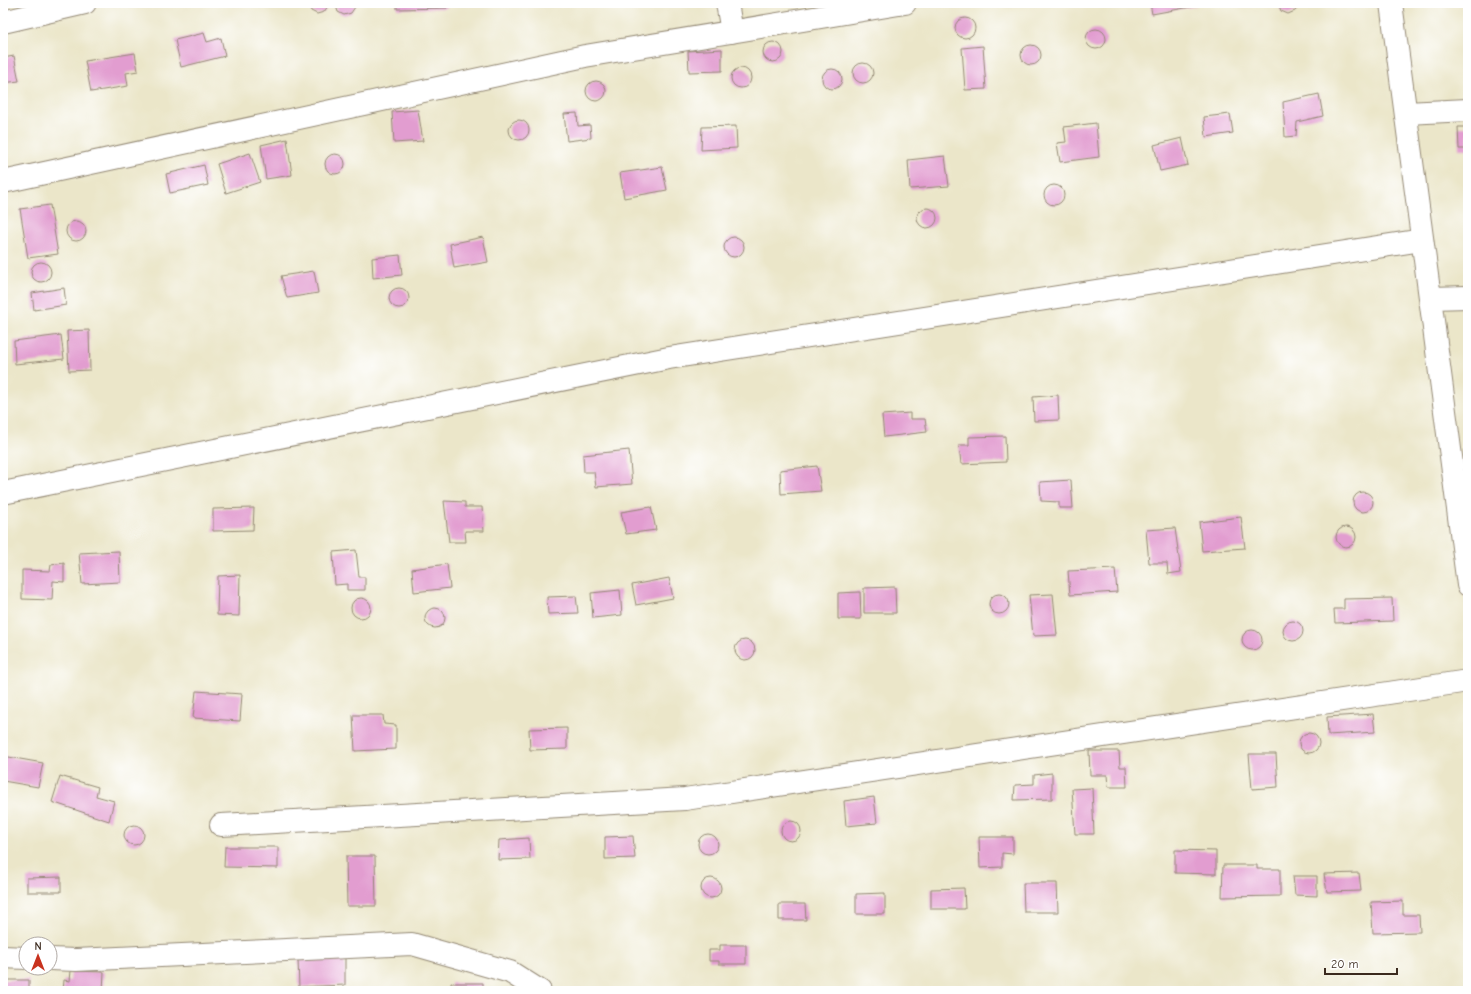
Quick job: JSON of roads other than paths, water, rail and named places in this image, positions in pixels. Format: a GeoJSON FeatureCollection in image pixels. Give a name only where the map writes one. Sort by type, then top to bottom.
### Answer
{"type":"FeatureCollection","features":[{"type":"Feature","properties":{"kind":"street"},"geometry":{"type":"LineString","coordinates":[[3,22],[85,3]]}},
{"type":"Feature","properties":{"kind":"street"},"geometry":{"type":"LineString","coordinates":[[727,3],[732,32]]}},
{"type":"Feature","properties":{"kind":"street"},"geometry":{"type":"LineString","coordinates":[[3,182],[585,56],[905,3]]}},
{"type":"Feature","properties":{"kind":"street"},"geometry":{"type":"LineString","coordinates":[[1391,3],[1468,585]]}},
{"type":"Feature","properties":{"kind":"street"},"geometry":{"type":"LineString","coordinates":[[1406,113],[1468,110]]}},
{"type":"Feature","properties":{"kind":"street"},"geometry":{"type":"LineString","coordinates":[[3,493],[669,358],[1422,240]]}},
{"type":"Feature","properties":{"kind":"street"},"geometry":{"type":"LineString","coordinates":[[1431,298],[1468,297]]}},
{"type":"Feature","properties":{"kind":"street"},"geometry":{"type":"LineString","coordinates":[[221,825],[685,799],[1468,681]]}},
{"type":"Feature","properties":{"kind":"street"},"geometry":{"type":"LineString","coordinates":[[58,959],[412,944],[510,972],[540,991]]}},
{"type":"Feature","properties":{"kind":"street"},"geometry":{"type":"LineString","coordinates":[[3,957],[18,958]]}}]}
